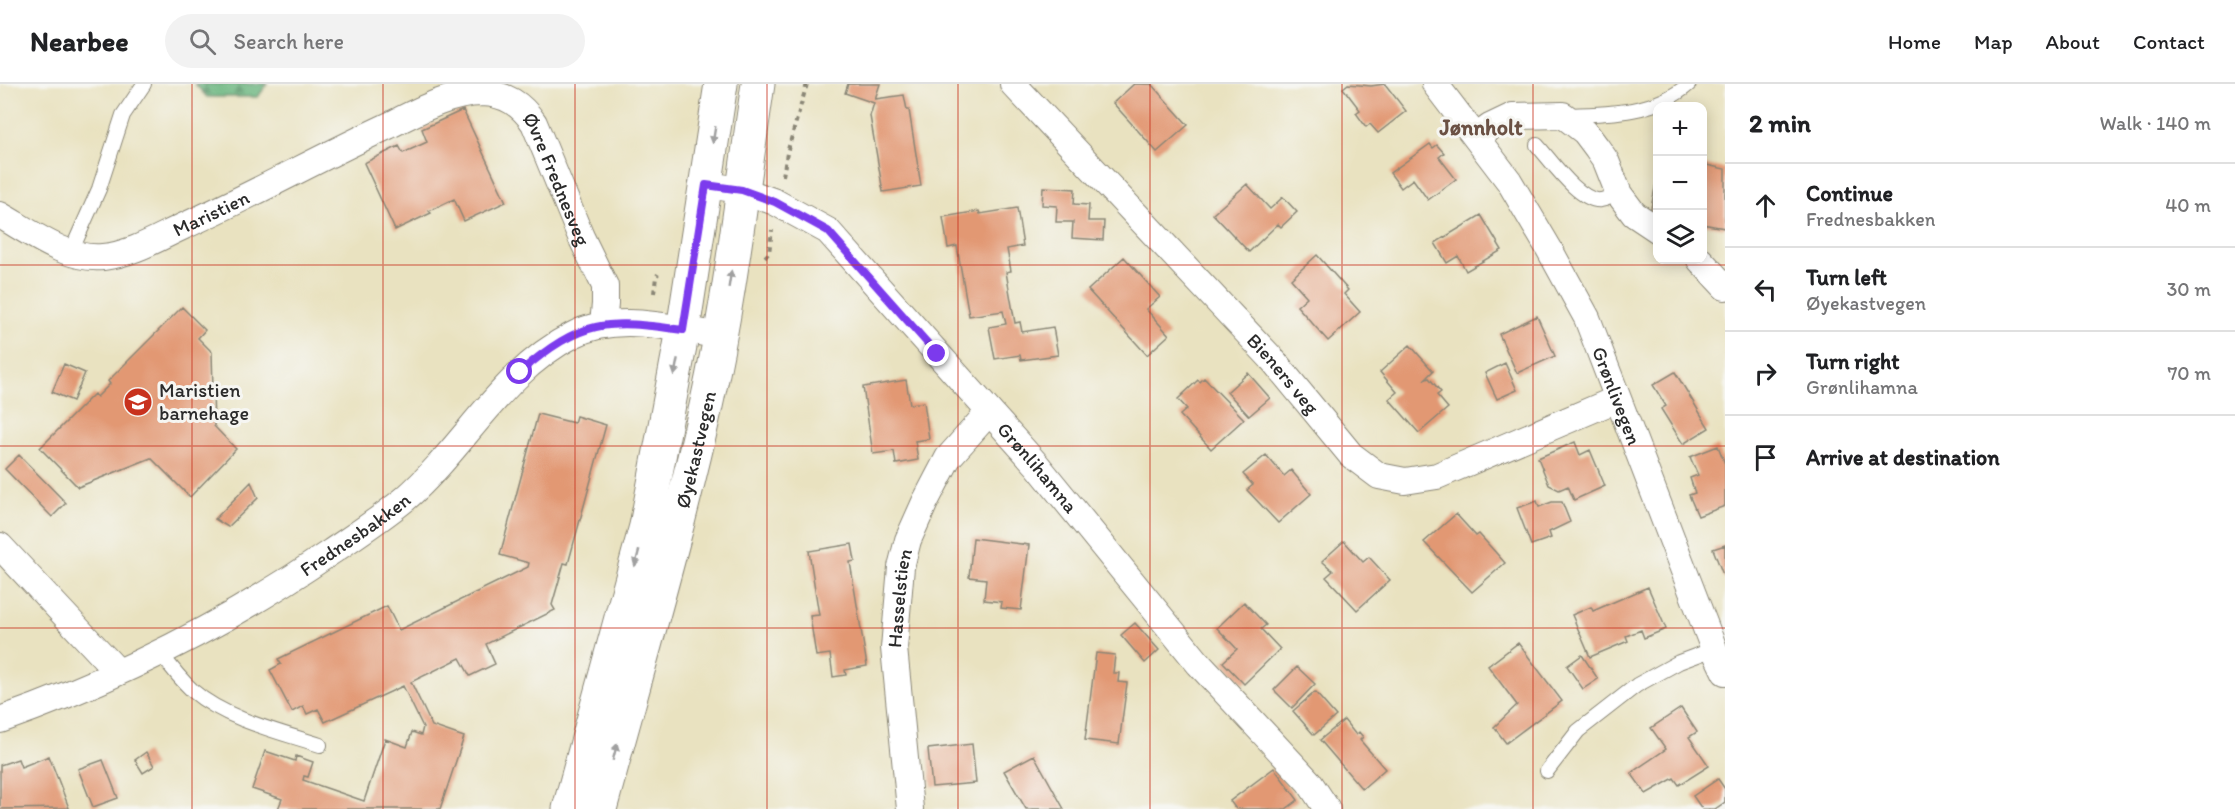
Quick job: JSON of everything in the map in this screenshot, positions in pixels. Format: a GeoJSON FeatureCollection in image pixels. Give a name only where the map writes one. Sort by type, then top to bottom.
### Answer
{"type":"FeatureCollection","features":[{"type":"Feature","properties":{"kind":"main road","name":"Øyekastvegen"},"geometry":{"type":"LineString","coordinates":[[569,809],[646,526],[683,330],[721,84]]}},
{"type":"Feature","properties":{"kind":"main road","name":"Øyekastvegen"},"geometry":{"type":"LineString","coordinates":[[600,809],[706,405],[720,336],[758,84]]}},
{"type":"Feature","properties":{"kind":"street","name":"Bieners veg"},"geometry":{"type":"LineString","coordinates":[[1013,84],[1272,360],[1351,455],[1379,476],[1405,481],[1437,476],[1617,399]]}},
{"type":"Feature","properties":{"kind":"street","name":"Grønlivegen"},"geometry":{"type":"LineString","coordinates":[[1435,84],[1509,181],[1587,318],[1714,649],[1725,672]]}},
{"type":"Feature","properties":{"kind":"street","name":"Øvre Frednesveg"},"geometry":{"type":"LineString","coordinates":[[416,112],[455,98],[480,93],[504,96],[515,101],[526,112],[534,123],[604,286],[603,324]]}},
{"type":"Feature","properties":{"kind":"street","name":"Maristien"},"geometry":{"type":"LineString","coordinates":[[0,215],[70,254],[102,257],[126,252],[254,194],[416,112]]}},
{"type":"Feature","properties":{"kind":"street"},"geometry":{"type":"LineString","coordinates":[[1476,137],[1513,116],[1563,115],[1585,132],[1597,147],[1606,161],[1619,194],[1634,214],[1653,227]]}},
{"type":"Feature","properties":{"kind":"street","name":"Grønlihamna"},"geometry":{"type":"LineString","coordinates":[[706,185],[742,190],[775,202],[828,231],[1037,465],[1199,664],[1309,782],[1327,809]]}},
{"type":"Feature","properties":{"kind":"street","name":"Frednesbakken"},"geometry":{"type":"LineString","coordinates":[[118,672],[204,630],[271,591],[350,539],[405,499],[455,448],[520,372],[542,354],[574,334],[603,324],[627,323],[720,336]]}},
{"type":"Feature","properties":{"kind":"street","name":"Hasselstien"},"geometry":{"type":"LineString","coordinates":[[910,809],[894,648],[901,567],[908,540],[948,458],[989,412]]}},
{"type":"Feature","properties":{"kind":"street"},"geometry":{"type":"LineString","coordinates":[[0,546],[118,672],[0,720]]}},
{"type":"Feature","properties":{"kind":"lane"},"geometry":{"type":"LineString","coordinates":[[70,254],[99,189],[123,115],[144,84]]}},
{"type":"Feature","properties":{"kind":"lane"},"geometry":{"type":"LineString","coordinates":[[1563,115],[1611,114],[1635,110],[1680,92],[1689,84]]}},
{"type":"Feature","properties":{"kind":"lane"},"geometry":{"type":"LineString","coordinates":[[1537,145],[1588,199],[1600,201],[1619,194]]}},
{"type":"Feature","properties":{"kind":"lane"},"geometry":{"type":"LineString","coordinates":[[1547,771],[1578,731],[1637,685],[1679,662],[1714,649]]}},
{"type":"Feature","properties":{"kind":"lane"},"geometry":{"type":"LineString","coordinates":[[160,652],[178,676],[195,693],[224,710],[256,724],[320,745]]}},
{"type":"Feature","properties":{"kind":"green space"},"geometry":{"type":"Polygon","coordinates":[[[195,84],[267,84],[258,97],[207,97],[195,84]]]}},
{"type":"Feature","properties":{"kind":"building"},"geometry":{"type":"Polygon","coordinates":[[[848,84],[880,84],[875,99],[904,95],[907,110],[909,110],[921,186],[883,192],[870,116],[874,103],[845,93],[848,84]]]}},
{"type":"Feature","properties":{"kind":"building"},"geometry":{"type":"Polygon","coordinates":[[[1134,84],[1151,84],[1188,125],[1157,152],[1113,103],[1134,84]]]}},
{"type":"Feature","properties":{"kind":"building"},"geometry":{"type":"Polygon","coordinates":[[[1348,84],[1371,86],[1385,84],[1406,111],[1378,133],[1370,124],[1366,127],[1356,113],[1360,110],[1343,88],[1348,84]]]}},
{"type":"Feature","properties":{"kind":"building"},"geometry":{"type":"Polygon","coordinates":[[[463,110],[506,202],[464,221],[454,199],[395,230],[364,163],[399,146],[403,153],[427,142],[422,129],[463,110]]]}},
{"type":"Feature","properties":{"kind":"building"},"geometry":{"type":"Polygon","coordinates":[[[1430,144],[1433,148],[1437,145],[1444,153],[1439,157],[1456,179],[1428,200],[1413,179],[1401,188],[1390,173],[1430,144]]]}},
{"type":"Feature","properties":{"kind":"building"},"geometry":{"type":"Polygon","coordinates":[[[1707,165],[1725,169],[1725,228],[1707,225],[1707,165]]]}},
{"type":"Feature","properties":{"kind":"building"},"geometry":{"type":"Polygon","coordinates":[[[1247,184],[1270,209],[1283,197],[1297,212],[1281,227],[1278,224],[1249,252],[1213,214],[1247,184]]]}},
{"type":"Feature","properties":{"kind":"building"},"geometry":{"type":"Polygon","coordinates":[[[1043,187],[1075,189],[1074,204],[1089,205],[1088,221],[1104,221],[1103,240],[1072,238],[1073,222],[1056,222],[1057,206],[1042,205],[1043,187]]]}},
{"type":"Feature","properties":{"kind":"building"},"geometry":{"type":"Polygon","coordinates":[[[1653,198],[1653,213],[1650,213],[1653,198]]]}},
{"type":"Feature","properties":{"kind":"building"},"geometry":{"type":"Polygon","coordinates":[[[1017,208],[1023,246],[1007,249],[1011,271],[1006,272],[1015,323],[1020,322],[1022,332],[1053,327],[1058,355],[1021,360],[1020,355],[995,359],[989,327],[1006,324],[1003,311],[969,316],[957,246],[948,248],[943,217],[1017,208]]]}},
{"type":"Feature","properties":{"kind":"building"},"geometry":{"type":"Polygon","coordinates":[[[1481,215],[1502,250],[1466,271],[1458,256],[1447,263],[1435,243],[1481,215]]]}},
{"type":"Feature","properties":{"kind":"building"},"geometry":{"type":"Polygon","coordinates":[[[1317,255],[1348,290],[1344,294],[1360,312],[1328,341],[1297,306],[1307,297],[1291,279],[1317,255]]]}},
{"type":"Feature","properties":{"kind":"building"},"geometry":{"type":"Polygon","coordinates":[[[1124,257],[1160,297],[1146,309],[1169,335],[1147,355],[1088,290],[1124,257]]]}},
{"type":"Feature","properties":{"kind":"building"},"geometry":{"type":"Polygon","coordinates":[[[182,307],[205,330],[198,338],[212,352],[214,426],[236,449],[190,497],[151,458],[78,487],[40,448],[94,394],[97,397],[110,384],[108,381],[182,307]]]}},
{"type":"Feature","properties":{"kind":"building"},"geometry":{"type":"Polygon","coordinates":[[[1537,316],[1555,356],[1517,373],[1499,334],[1537,316]]]}},
{"type":"Feature","properties":{"kind":"building"},"geometry":{"type":"Polygon","coordinates":[[[1410,345],[1433,371],[1424,380],[1429,378],[1441,392],[1437,395],[1448,408],[1419,433],[1389,399],[1397,392],[1380,372],[1410,345]]]}},
{"type":"Feature","properties":{"kind":"building"},"geometry":{"type":"Polygon","coordinates":[[[1505,363],[1517,390],[1497,399],[1485,373],[1505,363]]]}},
{"type":"Feature","properties":{"kind":"building"},"geometry":{"type":"Polygon","coordinates":[[[64,364],[85,373],[73,401],[52,392],[64,364]]]}},
{"type":"Feature","properties":{"kind":"building"},"geometry":{"type":"Polygon","coordinates":[[[1675,372],[1709,428],[1683,444],[1661,409],[1666,406],[1653,385],[1675,372]]]}},
{"type":"Feature","properties":{"kind":"building"},"geometry":{"type":"Polygon","coordinates":[[[1248,373],[1270,398],[1249,416],[1227,392],[1248,373]]]}},
{"type":"Feature","properties":{"kind":"building"},"geometry":{"type":"Polygon","coordinates":[[[1204,378],[1244,419],[1211,449],[1180,415],[1187,409],[1178,399],[1198,380],[1200,382],[1204,378]]]}},
{"type":"Feature","properties":{"kind":"building"},"geometry":{"type":"Polygon","coordinates":[[[906,380],[910,404],[924,402],[929,439],[915,441],[918,460],[896,464],[894,451],[873,454],[863,387],[906,380]]]}},
{"type":"Feature","properties":{"kind":"building"},"geometry":{"type":"Polygon","coordinates":[[[538,414],[574,423],[576,416],[606,425],[568,564],[564,563],[552,605],[555,610],[486,644],[495,664],[470,676],[460,658],[411,682],[432,726],[464,737],[440,809],[278,809],[282,799],[252,789],[265,751],[295,761],[296,756],[313,762],[308,777],[304,776],[303,780],[364,801],[385,739],[407,747],[412,732],[421,735],[423,727],[403,686],[325,722],[318,709],[307,714],[303,706],[292,712],[270,670],[281,664],[278,659],[387,606],[399,630],[528,567],[529,563],[500,555],[538,414]]]}},
{"type":"Feature","properties":{"kind":"building"},"geometry":{"type":"Polygon","coordinates":[[[1575,442],[1580,455],[1590,450],[1605,486],[1574,500],[1568,486],[1559,490],[1549,485],[1538,458],[1575,442]]]}},
{"type":"Feature","properties":{"kind":"building"},"geometry":{"type":"Polygon","coordinates":[[[1718,446],[1725,464],[1725,506],[1698,516],[1689,495],[1695,493],[1690,478],[1698,475],[1690,457],[1718,446]]]}},
{"type":"Feature","properties":{"kind":"building"},"geometry":{"type":"Polygon","coordinates":[[[19,455],[66,503],[52,517],[5,469],[19,455]]]}},
{"type":"Feature","properties":{"kind":"building"},"geometry":{"type":"Polygon","coordinates":[[[1266,455],[1284,476],[1291,470],[1311,494],[1278,523],[1247,490],[1253,485],[1243,474],[1266,455]]]}},
{"type":"Feature","properties":{"kind":"building"},"geometry":{"type":"Polygon","coordinates":[[[251,482],[258,498],[228,527],[215,519],[251,482]]]}},
{"type":"Feature","properties":{"kind":"building"},"geometry":{"type":"Polygon","coordinates":[[[1537,501],[1539,507],[1552,502],[1562,502],[1570,522],[1549,532],[1551,538],[1531,545],[1517,508],[1537,501]]]}},
{"type":"Feature","properties":{"kind":"building"},"geometry":{"type":"Polygon","coordinates":[[[1456,514],[1476,536],[1479,534],[1505,563],[1472,592],[1424,542],[1456,514]]]}},
{"type":"Feature","properties":{"kind":"building"},"geometry":{"type":"Polygon","coordinates":[[[973,538],[1029,545],[1021,610],[1001,608],[1002,602],[984,600],[986,579],[969,577],[973,538]]]}},
{"type":"Feature","properties":{"kind":"building"},"geometry":{"type":"Polygon","coordinates":[[[1344,541],[1363,562],[1369,557],[1390,580],[1357,610],[1326,577],[1333,571],[1322,561],[1344,541]]]}},
{"type":"Feature","properties":{"kind":"building"},"geometry":{"type":"Polygon","coordinates":[[[852,544],[855,561],[850,562],[867,666],[845,670],[846,675],[833,677],[830,654],[816,656],[810,616],[819,615],[809,551],[852,544]]]}},
{"type":"Feature","properties":{"kind":"building"},"geometry":{"type":"Polygon","coordinates":[[[1725,545],[1725,580],[1713,549],[1725,545]]]}},
{"type":"Feature","properties":{"kind":"building"},"geometry":{"type":"Polygon","coordinates":[[[1648,587],[1666,629],[1644,638],[1641,630],[1626,636],[1628,641],[1590,657],[1572,615],[1591,607],[1593,611],[1648,587]]]}},
{"type":"Feature","properties":{"kind":"building"},"geometry":{"type":"Polygon","coordinates":[[[1244,602],[1266,625],[1261,629],[1280,649],[1244,684],[1223,662],[1237,649],[1217,628],[1244,602]]]}},
{"type":"Feature","properties":{"kind":"building"},"geometry":{"type":"Polygon","coordinates":[[[1135,623],[1159,650],[1145,663],[1121,635],[1135,623]]]}},
{"type":"Feature","properties":{"kind":"building"},"geometry":{"type":"Polygon","coordinates":[[[1518,643],[1562,701],[1506,743],[1494,727],[1517,705],[1488,666],[1518,643]]]}},
{"type":"Feature","properties":{"kind":"building"},"geometry":{"type":"Polygon","coordinates":[[[1096,653],[1115,655],[1113,673],[1119,673],[1118,682],[1127,683],[1119,744],[1085,740],[1096,653]]]}},
{"type":"Feature","properties":{"kind":"building"},"geometry":{"type":"Polygon","coordinates":[[[1582,655],[1598,679],[1583,689],[1567,666],[1582,655]]]}},
{"type":"Feature","properties":{"kind":"building"},"geometry":{"type":"Polygon","coordinates":[[[1297,667],[1315,684],[1292,708],[1274,690],[1297,667]]]}},
{"type":"Feature","properties":{"kind":"building"},"geometry":{"type":"Polygon","coordinates":[[[1315,692],[1336,716],[1314,735],[1293,711],[1315,692]]]}},
{"type":"Feature","properties":{"kind":"building"},"geometry":{"type":"Polygon","coordinates":[[[1681,708],[1697,732],[1689,737],[1709,766],[1679,785],[1674,778],[1646,794],[1631,773],[1666,749],[1651,728],[1681,708]]]}},
{"type":"Feature","properties":{"kind":"building"},"geometry":{"type":"Polygon","coordinates":[[[1344,720],[1356,735],[1359,732],[1363,737],[1360,740],[1385,769],[1362,789],[1320,740],[1344,720]]]}},
{"type":"Feature","properties":{"kind":"building"},"geometry":{"type":"Polygon","coordinates":[[[972,744],[976,783],[932,787],[928,749],[972,744]]]}},
{"type":"Feature","properties":{"kind":"building"},"geometry":{"type":"Polygon","coordinates":[[[146,752],[154,766],[143,773],[135,760],[146,752]]]}},
{"type":"Feature","properties":{"kind":"building"},"geometry":{"type":"Polygon","coordinates":[[[1034,755],[1064,809],[1026,809],[1004,771],[1034,755]]]}},
{"type":"Feature","properties":{"kind":"building"},"geometry":{"type":"Polygon","coordinates":[[[49,756],[69,808],[0,809],[0,765],[18,759],[21,767],[49,756]]]}},
{"type":"Feature","properties":{"kind":"building"},"geometry":{"type":"Polygon","coordinates":[[[103,760],[118,798],[93,807],[78,769],[103,760]]]}},
{"type":"Feature","properties":{"kind":"building"},"geometry":{"type":"Polygon","coordinates":[[[1274,768],[1298,800],[1286,809],[1236,809],[1230,801],[1274,768]]]}},
{"type":"Feature","properties":{"kind":"building"},"geometry":{"type":"Polygon","coordinates":[[[1718,779],[1725,789],[1725,802],[1715,809],[1702,809],[1693,796],[1718,779]]]}},
{"type":"Feature","properties":{"kind":"place","name":"Maristien barnehage"},"geometry":{"type":"Point","coordinates":[138,402]}},
{"type":"Feature","properties":{"kind":"district","name":"Jønnholt"},"geometry":{"type":"Point","coordinates":[1481,127]}},
{"type":"Feature","properties":{"kind":"route"},"geometry":{"type":"LineString","coordinates":[[520,372],[542,354],[574,334],[603,324],[627,323],[683,330],[706,185],[742,190],[775,202],[828,231],[937,354]]}}]}
